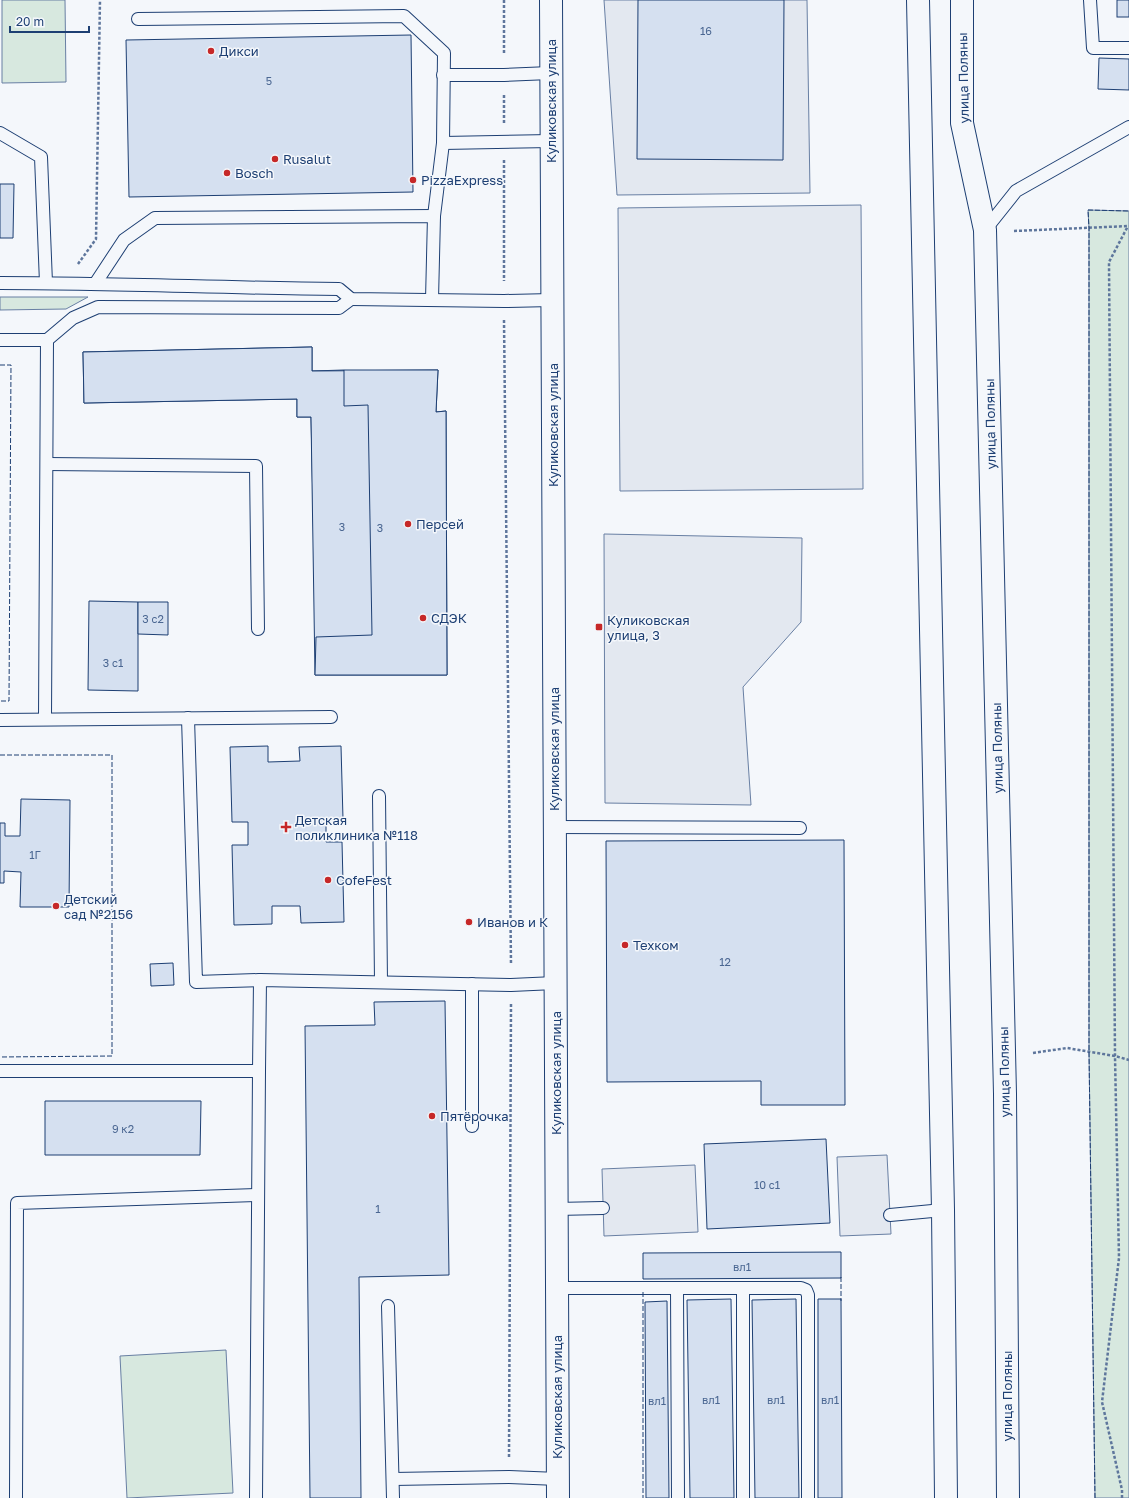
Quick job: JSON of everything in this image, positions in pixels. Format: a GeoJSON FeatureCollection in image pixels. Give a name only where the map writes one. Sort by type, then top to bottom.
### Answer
{"type":"FeatureCollection","features":[{"type":"Feature","properties":{"kind":"main road","name":"Куликовская улица"},"geometry":{"type":"LineString","coordinates":[[550,0],[558,1489]]}},
{"type":"Feature","properties":{"kind":"main road"},"geometry":{"type":"LineString","coordinates":[[918,0],[943,1210],[946,1498]]}},
{"type":"Feature","properties":{"kind":"main road","name":"улица Поляны"},"geometry":{"type":"LineString","coordinates":[[962,0],[962,123],[985,230],[1005,1094],[1008,1498]]}},
{"type":"Feature","properties":{"kind":"lane"},"geometry":{"type":"LineString","coordinates":[[1090,0],[1093,48],[1129,48]]}},
{"type":"Feature","properties":{"kind":"lane"},"geometry":{"type":"LineString","coordinates":[[138,19],[404,16],[444,52],[443,143],[434,216],[432,300]]}},
{"type":"Feature","properties":{"kind":"lane"},"geometry":{"type":"LineString","coordinates":[[443,74],[504,75],[550,73]]}},
{"type":"Feature","properties":{"kind":"lane"},"geometry":{"type":"LineString","coordinates":[[985,230],[1016,191],[1129,127]]}},
{"type":"Feature","properties":{"kind":"lane"},"geometry":{"type":"LineString","coordinates":[[0,133],[41,157],[46,283]]}},
{"type":"Feature","properties":{"kind":"lane"},"geometry":{"type":"LineString","coordinates":[[443,143],[551,141]]}},
{"type":"Feature","properties":{"kind":"lane"},"geometry":{"type":"LineString","coordinates":[[96,284],[124,240],[155,218],[434,216]]}},
{"type":"Feature","properties":{"kind":"lane"},"geometry":{"type":"LineString","coordinates":[[0,284],[46,283],[339,289],[350,299]]}},
{"type":"Feature","properties":{"kind":"lane"},"geometry":{"type":"LineString","coordinates":[[0,340],[47,340],[73,318],[98,307],[339,308],[350,299],[504,301],[552,300]]}},
{"type":"Feature","properties":{"kind":"lane"},"geometry":{"type":"LineString","coordinates":[[45,719],[47,340]]}},
{"type":"Feature","properties":{"kind":"lane"},"geometry":{"type":"LineString","coordinates":[[46,464],[256,466],[258,629]]}},
{"type":"Feature","properties":{"kind":"lane"},"geometry":{"type":"LineString","coordinates":[[0,720],[331,717]]}},
{"type":"Feature","properties":{"kind":"lane"},"geometry":{"type":"LineString","coordinates":[[188,718],[196,982],[260,980],[511,985],[555,983]]}},
{"type":"Feature","properties":{"kind":"lane"},"geometry":{"type":"LineString","coordinates":[[379,796],[381,982]]}},
{"type":"Feature","properties":{"kind":"lane"},"geometry":{"type":"LineString","coordinates":[[554,827],[800,828]]}},
{"type":"Feature","properties":{"kind":"lane"},"geometry":{"type":"LineString","coordinates":[[256,1498],[260,980]]}},
{"type":"Feature","properties":{"kind":"lane"},"geometry":{"type":"LineString","coordinates":[[472,984],[472,1126]]}},
{"type":"Feature","properties":{"kind":"lane"},"geometry":{"type":"LineString","coordinates":[[0,1071],[259,1071]]}},
{"type":"Feature","properties":{"kind":"lane"},"geometry":{"type":"LineString","coordinates":[[16,1498],[17,1203],[258,1195]]}},
{"type":"Feature","properties":{"kind":"lane"},"geometry":{"type":"LineString","coordinates":[[556,1209],[603,1208]]}},
{"type":"Feature","properties":{"kind":"lane"},"geometry":{"type":"LineString","coordinates":[[890,1215],[943,1210]]}},
{"type":"Feature","properties":{"kind":"lane"},"geometry":{"type":"LineString","coordinates":[[557,1288],[801,1288],[806,1290],[808,1295],[808,1498]]}},
{"type":"Feature","properties":{"kind":"lane"},"geometry":{"type":"LineString","coordinates":[[677,1288],[678,1498]]}},
{"type":"Feature","properties":{"kind":"lane"},"geometry":{"type":"LineString","coordinates":[[743,1289],[743,1498]]}},
{"type":"Feature","properties":{"kind":"lane"},"geometry":{"type":"LineString","coordinates":[[388,1306],[393,1498]]}},
{"type":"Feature","properties":{"kind":"lane"},"geometry":{"type":"LineString","coordinates":[[393,1479],[509,1477],[558,1489]]}},
{"type":"Feature","properties":{"kind":"path"},"geometry":{"type":"LineString","coordinates":[[64,284],[96,239],[100,0]]}},
{"type":"Feature","properties":{"kind":"path"},"geometry":{"type":"LineString","coordinates":[[504,0],[504,301],[511,985],[509,1477]]}},
{"type":"Feature","properties":{"kind":"path"},"geometry":{"type":"LineString","coordinates":[[1014,231],[1129,226]]}},
{"type":"Feature","properties":{"kind":"path"},"geometry":{"type":"LineString","coordinates":[[1122,1498],[1122,1490],[1102,1402],[1119,1258],[1115,1056],[1109,262],[1129,226]]}},
{"type":"Feature","properties":{"kind":"path"},"geometry":{"type":"LineString","coordinates":[[1033,1053],[1067,1048],[1115,1056],[1129,1060]]}},
{"type":"Feature","properties":{"kind":"shaded area"},"geometry":{"type":"Polygon","coordinates":[[[2,0],[65,0],[66,82],[2,83],[2,0]]]}},
{"type":"Feature","properties":{"kind":"shaded area"},"geometry":{"type":"Polygon","coordinates":[[[604,0],[807,0],[810,193],[617,195],[604,0]]]}},
{"type":"Feature","properties":{"kind":"shaded area"},"geometry":{"type":"Polygon","coordinates":[[[861,205],[863,489],[620,491],[618,208],[861,205]]]}},
{"type":"Feature","properties":{"kind":"shaded area"},"geometry":{"type":"Polygon","coordinates":[[[1088,210],[1129,211],[1129,1498],[1095,1498],[1089,1052],[1088,210]]]}},
{"type":"Feature","properties":{"kind":"shaded area"},"geometry":{"type":"Polygon","coordinates":[[[0,297],[88,297],[66,309],[0,310],[0,297]]]}},
{"type":"Feature","properties":{"kind":"shaded area"},"geometry":{"type":"Polygon","coordinates":[[[604,534],[802,538],[801,622],[743,687],[751,805],[605,803],[604,534]]]}},
{"type":"Feature","properties":{"kind":"shaded area"},"geometry":{"type":"Polygon","coordinates":[[[887,1155],[891,1234],[840,1236],[837,1157],[887,1155]]]}},
{"type":"Feature","properties":{"kind":"shaded area"},"geometry":{"type":"Polygon","coordinates":[[[695,1165],[698,1232],[604,1236],[602,1169],[695,1165]]]}},
{"type":"Feature","properties":{"kind":"shaded area"},"geometry":{"type":"Polygon","coordinates":[[[226,1350],[233,1493],[127,1498],[120,1356],[226,1350]]]}},
{"type":"Feature","properties":{"kind":"building"},"geometry":{"type":"Polygon","coordinates":[[[638,0],[784,0],[783,160],[637,159],[638,0]]]}},
{"type":"Feature","properties":{"kind":"building"},"geometry":{"type":"Polygon","coordinates":[[[1117,0],[1129,0],[1129,17],[1117,17],[1117,0]]]}},
{"type":"Feature","properties":{"kind":"building"},"geometry":{"type":"Polygon","coordinates":[[[411,35],[413,192],[129,197],[126,40],[411,35]]]}},
{"type":"Feature","properties":{"kind":"building"},"geometry":{"type":"Polygon","coordinates":[[[1099,58],[1129,59],[1129,90],[1098,89],[1099,58]]]}},
{"type":"Feature","properties":{"kind":"building"},"geometry":{"type":"Polygon","coordinates":[[[0,184],[14,184],[13,238],[0,238],[0,184]]]}},
{"type":"Feature","properties":{"kind":"building"},"geometry":{"type":"Polygon","coordinates":[[[312,347],[312,371],[344,370],[344,406],[368,405],[372,635],[316,637],[311,417],[297,417],[297,399],[84,403],[83,352],[312,347]]]}},
{"type":"Feature","properties":{"kind":"building"},"geometry":{"type":"Polygon","coordinates":[[[312,347],[312,371],[438,370],[436,412],[446,411],[447,675],[315,675],[311,417],[297,417],[297,399],[84,403],[83,352],[312,347]]]}},
{"type":"Feature","properties":{"kind":"building","name":"Персей"},"geometry":{"type":"Polygon","coordinates":[[[344,370],[438,370],[436,412],[446,411],[447,675],[315,675],[316,637],[372,635],[368,405],[344,406],[344,370]]]}},
{"type":"Feature","properties":{"kind":"building"},"geometry":{"type":"Polygon","coordinates":[[[89,601],[138,602],[138,691],[88,690],[89,601]]]}},
{"type":"Feature","properties":{"kind":"building"},"geometry":{"type":"Polygon","coordinates":[[[138,602],[168,602],[168,635],[138,634],[138,602]]]}},
{"type":"Feature","properties":{"kind":"building"},"geometry":{"type":"Polygon","coordinates":[[[268,746],[268,762],[300,761],[299,747],[341,746],[343,819],[326,820],[326,842],[342,842],[344,922],[301,923],[300,906],[272,906],[272,924],[234,925],[232,845],[248,845],[248,822],[232,822],[230,747],[268,746]]]}},
{"type":"Feature","properties":{"kind":"building"},"geometry":{"type":"Polygon","coordinates":[[[21,799],[70,800],[69,907],[20,907],[21,872],[4,871],[4,883],[0,883],[0,823],[5,823],[5,836],[20,836],[21,799]]]}},
{"type":"Feature","properties":{"kind":"building"},"geometry":{"type":"Polygon","coordinates":[[[844,840],[845,1105],[761,1105],[761,1081],[607,1082],[606,841],[844,840]]]}},
{"type":"Feature","properties":{"kind":"building"},"geometry":{"type":"Polygon","coordinates":[[[173,963],[174,985],[151,986],[150,964],[173,963]]]}},
{"type":"Feature","properties":{"kind":"building"},"geometry":{"type":"Polygon","coordinates":[[[445,1001],[449,1275],[359,1277],[361,1498],[310,1498],[305,1026],[375,1025],[374,1002],[445,1001]]]}},
{"type":"Feature","properties":{"kind":"building"},"geometry":{"type":"Polygon","coordinates":[[[45,1101],[201,1101],[200,1155],[45,1155],[45,1101]]]}},
{"type":"Feature","properties":{"kind":"building"},"geometry":{"type":"Polygon","coordinates":[[[826,1139],[830,1223],[707,1229],[704,1144],[826,1139]]]}},
{"type":"Feature","properties":{"kind":"building"},"geometry":{"type":"Polygon","coordinates":[[[841,1252],[841,1278],[643,1279],[643,1253],[841,1252]]]}},
{"type":"Feature","properties":{"kind":"building"},"geometry":{"type":"Polygon","coordinates":[[[731,1299],[734,1498],[690,1498],[687,1300],[731,1299]]]}},
{"type":"Feature","properties":{"kind":"building"},"geometry":{"type":"Polygon","coordinates":[[[796,1299],[799,1498],[755,1498],[752,1300],[796,1299]]]}},
{"type":"Feature","properties":{"kind":"building"},"geometry":{"type":"Polygon","coordinates":[[[818,1299],[841,1299],[842,1498],[818,1498],[818,1299]]]}},
{"type":"Feature","properties":{"kind":"building"},"geometry":{"type":"Polygon","coordinates":[[[667,1301],[669,1498],[646,1498],[645,1302],[667,1301]]]}},
{"type":"Feature","properties":{"kind":"fence"},"geometry":{"type":"LineString","coordinates":[[1095,1498],[1089,1052],[1088,210],[1129,211]]}},
{"type":"Feature","properties":{"kind":"fence"},"geometry":{"type":"LineString","coordinates":[[0,365],[11,365],[9,701],[0,701]]}},
{"type":"Feature","properties":{"kind":"fence"},"geometry":{"type":"LineString","coordinates":[[0,755],[112,755],[112,1056],[0,1057]]}},
{"type":"Feature","properties":{"kind":"fence"},"geometry":{"type":"LineString","coordinates":[[841,1277],[841,1301]]}},
{"type":"Feature","properties":{"kind":"fence"},"geometry":{"type":"LineString","coordinates":[[643,1292],[643,1498]]}},
{"type":"Feature","properties":{"kind":"place","name":"Дикси"},"geometry":{"type":"Point","coordinates":[211,51]}},
{"type":"Feature","properties":{"kind":"place","name":"Rusalut"},"geometry":{"type":"Point","coordinates":[275,159]}},
{"type":"Feature","properties":{"kind":"place","name":"Bosch"},"geometry":{"type":"Point","coordinates":[227,173]}},
{"type":"Feature","properties":{"kind":"place","name":"PizzaExpress"},"geometry":{"type":"Point","coordinates":[413,180]}},
{"type":"Feature","properties":{"kind":"place","name":"Персей"},"geometry":{"type":"Point","coordinates":[408,524]}},
{"type":"Feature","properties":{"kind":"place","name":"СДЭК"},"geometry":{"type":"Point","coordinates":[423,618]}},
{"type":"Feature","properties":{"kind":"place","name":"Куликовская улица, 3"},"geometry":{"type":"Point","coordinates":[599,627]}},
{"type":"Feature","properties":{"kind":"place","name":"Детская поликлиника №118"},"geometry":{"type":"Point","coordinates":[286,827]}},
{"type":"Feature","properties":{"kind":"place","name":"CofeFest"},"geometry":{"type":"Point","coordinates":[328,880]}},
{"type":"Feature","properties":{"kind":"place","name":"Детский сад №2156"},"geometry":{"type":"Point","coordinates":[56,906]}},
{"type":"Feature","properties":{"kind":"place","name":"Иванов и К"},"geometry":{"type":"Point","coordinates":[469,922]}},
{"type":"Feature","properties":{"kind":"place","name":"Техком"},"geometry":{"type":"Point","coordinates":[625,945]}},
{"type":"Feature","properties":{"kind":"place","name":"Пятёрочка"},"geometry":{"type":"Point","coordinates":[432,1116]}}]}
